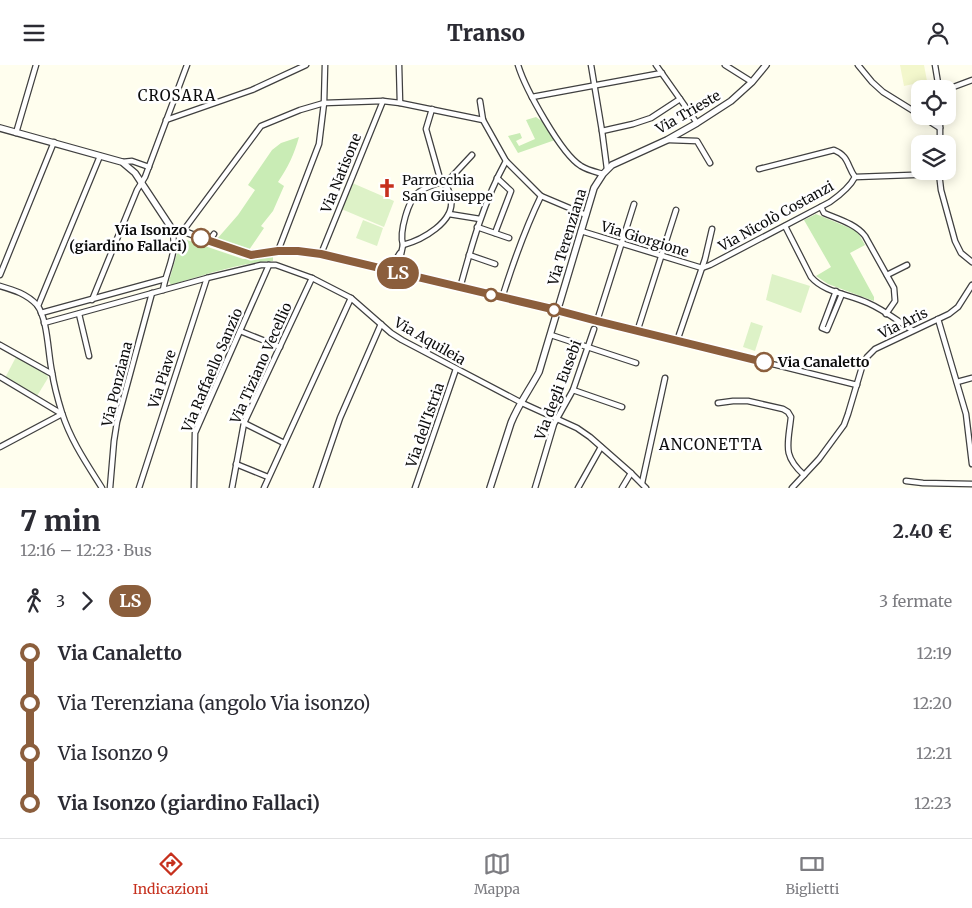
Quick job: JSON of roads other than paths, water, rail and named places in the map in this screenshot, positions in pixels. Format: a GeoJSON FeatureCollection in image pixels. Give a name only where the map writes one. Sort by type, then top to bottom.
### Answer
{"type":"FeatureCollection","features":[{"type":"Feature","properties":{"kind":"street"},"geometry":{"type":"LineString","coordinates":[[16,133],[36,65]]}},
{"type":"Feature","properties":{"kind":"street"},"geometry":{"type":"LineString","coordinates":[[92,300],[137,190],[145,177],[187,65]]}},
{"type":"Feature","properties":{"kind":"street"},"geometry":{"type":"LineString","coordinates":[[166,120],[252,90],[306,65]]}},
{"type":"Feature","properties":{"kind":"street"},"geometry":{"type":"LineString","coordinates":[[278,251],[319,144],[324,103],[325,65]]}},
{"type":"Feature","properties":{"kind":"street"},"geometry":{"type":"LineString","coordinates":[[399,65],[400,103]]}},
{"type":"Feature","properties":{"kind":"street"},"geometry":{"type":"LineString","coordinates":[[518,65],[532,97],[557,139],[573,160],[582,167],[608,169],[590,65]]}},
{"type":"Feature","properties":{"kind":"street"},"geometry":{"type":"LineString","coordinates":[[656,65],[697,123]]}},
{"type":"Feature","properties":{"kind":"street"},"geometry":{"type":"LineString","coordinates":[[725,65],[752,82]]}},
{"type":"Feature","properties":{"kind":"street","name":"Via Trieste"},"geometry":{"type":"LineString","coordinates":[[608,169],[667,140],[731,101],[752,82],[766,65]]}},
{"type":"Feature","properties":{"kind":"street"},"geometry":{"type":"LineString","coordinates":[[858,65],[883,92],[911,110]]}},
{"type":"Feature","properties":{"kind":"street"},"geometry":{"type":"LineString","coordinates":[[935,65],[938,80]]}},
{"type":"Feature","properties":{"kind":"street"},"geometry":{"type":"LineString","coordinates":[[532,97],[662,73]]}},
{"type":"Feature","properties":{"kind":"street"},"geometry":{"type":"LineString","coordinates":[[956,86],[972,80]]}},
{"type":"Feature","properties":{"kind":"street"},"geometry":{"type":"LineString","coordinates":[[602,131],[632,124],[650,117],[680,99]]}},
{"type":"Feature","properties":{"kind":"street"},"geometry":{"type":"LineString","coordinates":[[183,231],[261,126],[300,110],[324,103],[382,101],[483,120]]}},
{"type":"Feature","properties":{"kind":"street","name":"Via Natisone"},"geometry":{"type":"LineString","coordinates":[[321,254],[382,101]]}},
{"type":"Feature","properties":{"kind":"street"},"geometry":{"type":"LineString","coordinates":[[480,101],[483,120],[506,161],[541,196],[586,215]]}},
{"type":"Feature","properties":{"kind":"street"},"geometry":{"type":"LineString","coordinates":[[402,245],[414,242],[437,228],[448,214],[452,204],[451,194],[443,183],[426,129],[432,109]]}},
{"type":"Feature","properties":{"kind":"street"},"geometry":{"type":"LineString","coordinates":[[935,125],[940,128],[940,135]]}},
{"type":"Feature","properties":{"kind":"street"},"geometry":{"type":"LineString","coordinates":[[0,128],[122,162],[135,173],[172,229],[175,240],[174,251],[163,290]]}},
{"type":"Feature","properties":{"kind":"street"},"geometry":{"type":"LineString","coordinates":[[667,140],[697,141],[710,163]]}},
{"type":"Feature","properties":{"kind":"street"},"geometry":{"type":"LineString","coordinates":[[0,275],[54,142]]}},
{"type":"Feature","properties":{"kind":"street"},"geometry":{"type":"LineString","coordinates":[[759,169],[834,150],[841,152],[845,157],[855,177],[911,174]]}},
{"type":"Feature","properties":{"kind":"street"},"geometry":{"type":"LineString","coordinates":[[38,306],[100,155]]}},
{"type":"Feature","properties":{"kind":"street"},"geometry":{"type":"LineString","coordinates":[[400,274],[401,239],[406,214],[413,198],[418,192],[443,183],[472,155]]}},
{"type":"Feature","properties":{"kind":"street"},"geometry":{"type":"LineString","coordinates":[[122,162],[132,161],[149,167]]}},
{"type":"Feature","properties":{"kind":"street"},"geometry":{"type":"LineString","coordinates":[[460,288],[477,227],[506,161]]}},
{"type":"Feature","properties":{"kind":"street","name":"Via Terenziana"},"geometry":{"type":"LineString","coordinates":[[490,488],[511,423],[539,371],[594,188],[608,169]]}},
{"type":"Feature","properties":{"kind":"street","name":"Via Nicolò Costanzi"},"geometry":{"type":"LineString","coordinates":[[702,268],[821,207],[838,196],[853,182],[855,177]]}},
{"type":"Feature","properties":{"kind":"street"},"geometry":{"type":"LineString","coordinates":[[495,233],[511,191],[497,178]]}},
{"type":"Feature","properties":{"kind":"street"},"geometry":{"type":"LineString","coordinates":[[940,180],[955,241],[961,253],[972,262]]}},
{"type":"Feature","properties":{"kind":"street"},"geometry":{"type":"LineString","coordinates":[[502,298],[519,244],[541,196]]}},
{"type":"Feature","properties":{"kind":"street"},"geometry":{"type":"LineString","coordinates":[[597,321],[634,204]]}},
{"type":"Feature","properties":{"kind":"street"},"geometry":{"type":"LineString","coordinates":[[821,207],[824,213],[861,230],[894,288],[895,301],[886,314]]}},
{"type":"Feature","properties":{"kind":"street"},"geometry":{"type":"LineString","coordinates":[[637,331],[676,210]]}},
{"type":"Feature","properties":{"kind":"street"},"geometry":{"type":"LineString","coordinates":[[448,214],[480,219]]}},
{"type":"Feature","properties":{"kind":"street"},"geometry":{"type":"LineString","coordinates":[[785,226],[811,277],[816,283],[866,302],[912,330]]}},
{"type":"Feature","properties":{"kind":"street"},"geometry":{"type":"LineString","coordinates":[[477,227],[509,238]]}},
{"type":"Feature","properties":{"kind":"street"},"geometry":{"type":"LineString","coordinates":[[172,229],[183,231],[251,255],[278,251],[321,254],[857,385]]}},
{"type":"Feature","properties":{"kind":"street"},"geometry":{"type":"LineString","coordinates":[[678,341],[702,268],[712,229]]}},
{"type":"Feature","properties":{"kind":"street","name":"Via Giorgione"},"geometry":{"type":"LineString","coordinates":[[581,231],[702,268]]}},
{"type":"Feature","properties":{"kind":"street"},"geometry":{"type":"LineString","coordinates":[[209,241],[214,234]]}},
{"type":"Feature","properties":{"kind":"street"},"geometry":{"type":"LineString","coordinates":[[390,271],[401,252]]}},
{"type":"Feature","properties":{"kind":"street"},"geometry":{"type":"LineString","coordinates":[[469,255],[495,264]]}},
{"type":"Feature","properties":{"kind":"street","name":"Via Aquileia"},"geometry":{"type":"LineString","coordinates":[[44,323],[207,278],[260,265],[276,265],[312,278],[351,298],[402,340],[522,403],[577,428],[646,488]]}},
{"type":"Feature","properties":{"kind":"street","name":"Via Raffaello Sanzio"},"geometry":{"type":"LineString","coordinates":[[194,488],[195,433],[269,265]]}},
{"type":"Feature","properties":{"kind":"street"},"geometry":{"type":"LineString","coordinates":[[887,275],[906,265]]}},
{"type":"Feature","properties":{"kind":"street","name":"Via Piave"},"geometry":{"type":"LineString","coordinates":[[139,488],[207,278]]}},
{"type":"Feature","properties":{"kind":"street","name":"Via Tiziano Vecellio"},"geometry":{"type":"LineString","coordinates":[[232,488],[244,423],[312,278]]}},
{"type":"Feature","properties":{"kind":"street"},"geometry":{"type":"LineString","coordinates":[[41,313],[165,279]]}},
{"type":"Feature","properties":{"kind":"street","name":"Via Aris"},"geometry":{"type":"LineString","coordinates":[[792,488],[819,459],[844,425],[862,367],[867,357],[875,349],[938,319],[958,307],[972,285]]}},
{"type":"Feature","properties":{"kind":"street"},"geometry":{"type":"LineString","coordinates":[[0,286],[18,291],[38,306],[44,323],[52,373],[62,414],[82,457],[102,487],[110,482]]}},
{"type":"Feature","properties":{"kind":"street"},"geometry":{"type":"LineString","coordinates":[[836,291],[822,328],[828,330],[842,294]]}},
{"type":"Feature","properties":{"kind":"street","name":"Via Ponziana"},"geometry":{"type":"LineString","coordinates":[[110,488],[117,422],[152,293]]}},
{"type":"Feature","properties":{"kind":"street"},"geometry":{"type":"LineString","coordinates":[[264,488],[351,298]]}},
{"type":"Feature","properties":{"kind":"street"},"geometry":{"type":"LineString","coordinates":[[79,314],[89,356]]}},
{"type":"Feature","properties":{"kind":"street"},"geometry":{"type":"LineString","coordinates":[[938,319],[966,413],[972,464]]}},
{"type":"Feature","properties":{"kind":"street"},"geometry":{"type":"LineString","coordinates":[[316,488],[340,418],[381,324]]}},
{"type":"Feature","properties":{"kind":"street","name":"Via degli Eusebi"},"geometry":{"type":"LineString","coordinates":[[535,488],[557,419],[573,390],[594,329]]}},
{"type":"Feature","properties":{"kind":"street"},"geometry":{"type":"LineString","coordinates":[[240,331],[280,347]]}},
{"type":"Feature","properties":{"kind":"street"},"geometry":{"type":"LineString","coordinates":[[551,335],[636,363]]}},
{"type":"Feature","properties":{"kind":"street"},"geometry":{"type":"LineString","coordinates":[[0,345],[52,373]]}},
{"type":"Feature","properties":{"kind":"street","name":"Via dell'Istria"},"geometry":{"type":"LineString","coordinates":[[415,488],[456,369]]}},
{"type":"Feature","properties":{"kind":"street"},"geometry":{"type":"LineString","coordinates":[[0,377],[62,414]]}},
{"type":"Feature","properties":{"kind":"street"},"geometry":{"type":"LineString","coordinates":[[642,483],[665,378]]}},
{"type":"Feature","properties":{"kind":"street"},"geometry":{"type":"LineString","coordinates":[[957,382],[972,378]]}},
{"type":"Feature","properties":{"kind":"street"},"geometry":{"type":"LineString","coordinates":[[573,390],[622,407]]}},
{"type":"Feature","properties":{"kind":"street"},"geometry":{"type":"LineString","coordinates":[[718,403],[748,401],[783,409],[788,412],[791,417],[788,454],[792,462],[804,475]]}},
{"type":"Feature","properties":{"kind":"street"},"geometry":{"type":"LineString","coordinates":[[966,413],[972,414]]}},
{"type":"Feature","properties":{"kind":"street"},"geometry":{"type":"LineString","coordinates":[[0,447],[62,414]]}},
{"type":"Feature","properties":{"kind":"street"},"geometry":{"type":"LineString","coordinates":[[244,423],[284,443]]}},
{"type":"Feature","properties":{"kind":"street"},"geometry":{"type":"LineString","coordinates":[[578,488],[601,447]]}},
{"type":"Feature","properties":{"kind":"street"},"geometry":{"type":"LineString","coordinates":[[236,464],[268,477]]}},
{"type":"Feature","properties":{"kind":"street"},"geometry":{"type":"LineString","coordinates":[[622,488],[631,473]]}},
{"type":"Feature","properties":{"kind":"street"},"geometry":{"type":"LineString","coordinates":[[906,481],[972,484]]}},
{"type":"Feature","properties":{"kind":"place","name":"Parrocchia San Giuseppe"},"geometry":{"type":"Point","coordinates":[387,188]}},
{"type":"Feature","properties":{"kind":"place","name":"Via Isonzo (giardino Fallaci)"},"geometry":{"type":"Point","coordinates":[201,238]}},
{"type":"Feature","properties":{"kind":"place","name":"Via Canaletto"},"geometry":{"type":"Point","coordinates":[764,362]}},
{"type":"Feature","properties":{"kind":"district","name":"CROSARA"},"geometry":{"type":"Point","coordinates":[177,96]}},
{"type":"Feature","properties":{"kind":"district","name":"ANCONETTA"},"geometry":{"type":"Point","coordinates":[711,445]}}]}
